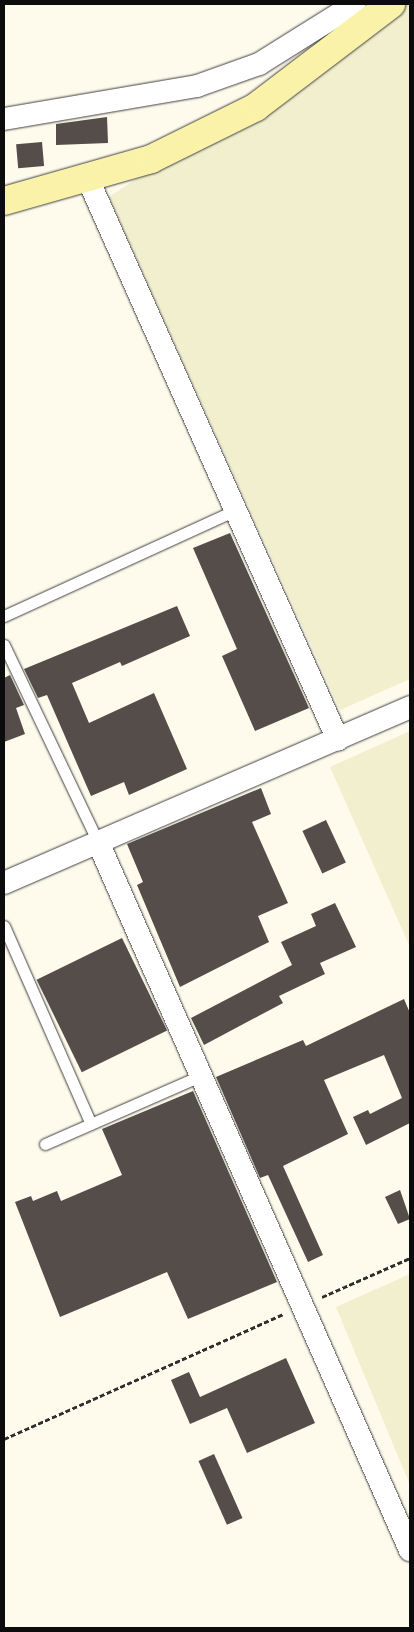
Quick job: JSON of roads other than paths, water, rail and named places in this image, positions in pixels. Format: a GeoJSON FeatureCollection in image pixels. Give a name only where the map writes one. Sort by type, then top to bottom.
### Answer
{"type":"FeatureCollection","features":[{"type":"Feature","properties":{"kind":"street"},"geometry":{"type":"LineString","coordinates":[[4,119],[197,86],[259,64],[355,4]]}},
{"type":"Feature","properties":{"kind":"street"},"geometry":{"type":"LineString","coordinates":[[4,201],[151,159],[256,107],[391,4]]}},
{"type":"Feature","properties":{"kind":"street"},"geometry":{"type":"LineString","coordinates":[[87,177],[338,740]]}},
{"type":"Feature","properties":{"kind":"street"},"geometry":{"type":"LineString","coordinates":[[4,883],[410,708]]}},
{"type":"Feature","properties":{"kind":"street"},"geometry":{"type":"LineString","coordinates":[[98,842],[410,1550]]}},
{"type":"Feature","properties":{"kind":"lane"},"geometry":{"type":"LineString","coordinates":[[4,616],[236,510]]}},
{"type":"Feature","properties":{"kind":"lane"},"geometry":{"type":"LineString","coordinates":[[4,645],[98,842]]}},
{"type":"Feature","properties":{"kind":"lane"},"geometry":{"type":"LineString","coordinates":[[4,926],[91,1124]]}},
{"type":"Feature","properties":{"kind":"lane"},"geometry":{"type":"LineString","coordinates":[[45,1144],[200,1076]]}}]}
